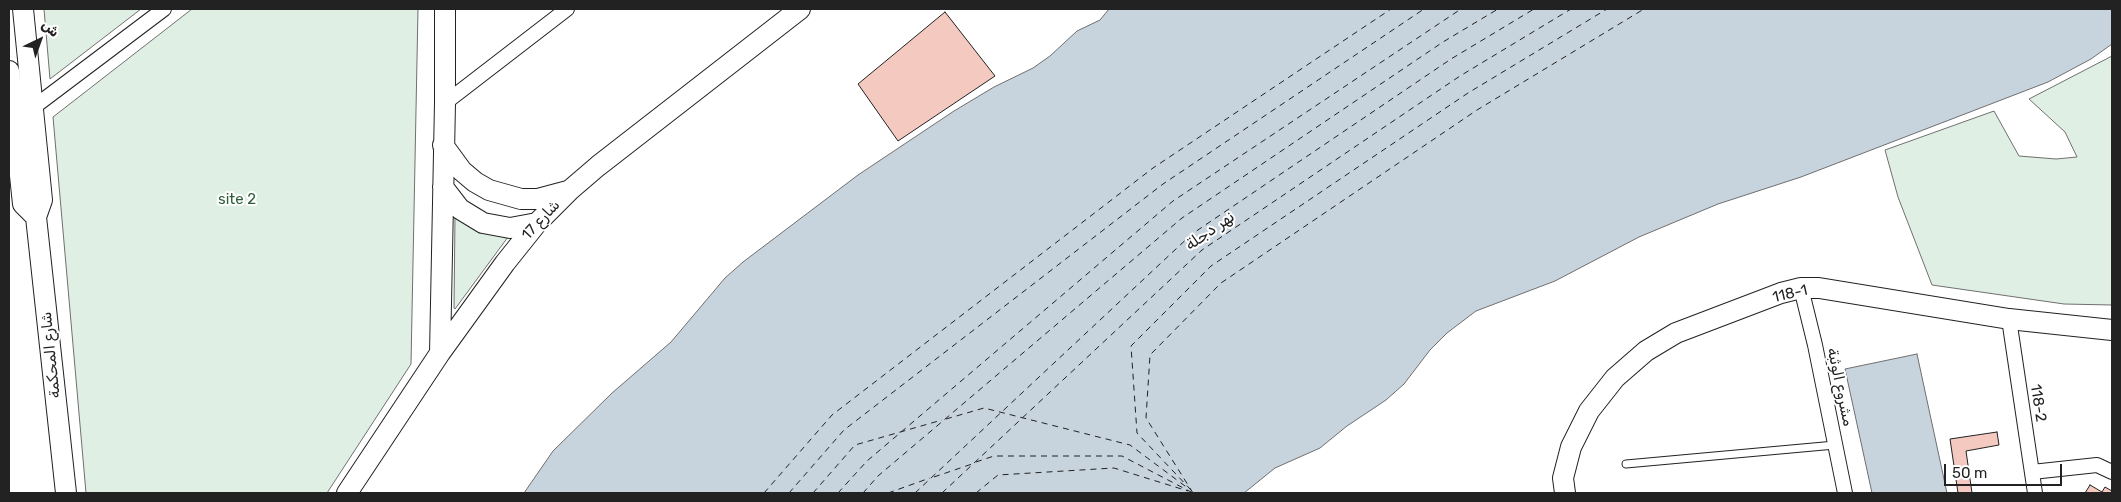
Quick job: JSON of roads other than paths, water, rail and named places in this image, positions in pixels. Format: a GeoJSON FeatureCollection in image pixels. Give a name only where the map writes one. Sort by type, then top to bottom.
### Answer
{"type":"FeatureCollection","features":[{"type":"Feature","properties":{"kind":"street","name":"شارع المحكمة"},"geometry":{"type":"LineString","coordinates":[[23,9],[42,200],[36,217],[66,493]]}},
{"type":"Feature","properties":{"kind":"street"},"geometry":{"type":"LineString","coordinates":[[34,107],[164,9]]}},
{"type":"Feature","properties":{"kind":"street"},"geometry":{"type":"LineString","coordinates":[[440,353],[445,103],[444,9]]}},
{"type":"Feature","properties":{"kind":"street"},"geometry":{"type":"LineString","coordinates":[[445,103],[567,9]]}},
{"type":"Feature","properties":{"kind":"street","name":"شارع 17"},"geometry":{"type":"LineString","coordinates":[[347,493],[440,353],[505,263],[537,223],[570,190],[800,9]]}},
{"type":"Feature","properties":{"kind":"street","name":"شارع المحكمة"},"geometry":{"type":"LineString","coordinates":[[9,71],[23,204],[36,217]]}},
{"type":"Feature","properties":{"kind":"street"},"geometry":{"type":"LineString","coordinates":[[443,145],[462,171],[475,182],[497,193],[521,199],[538,199],[570,190]]}},
{"type":"Feature","properties":{"kind":"street"},"geometry":{"type":"LineString","coordinates":[[443,187],[460,209],[483,223],[510,228],[537,223]]}},
{"type":"Feature","properties":{"kind":"street","name":"118-1"},"geometry":{"type":"LineString","coordinates":[[1565,493],[1564,478],[1571,447],[1589,411],[1615,378],[1646,351],[1676,333],[1781,293],[1801,288],[1819,288],[2009,319],[2112,330]]}},
{"type":"Feature","properties":{"kind":"street","name":"مشروع الوثبة"},"geometry":{"type":"LineString","coordinates":[[1801,288],[1845,493]]}},
{"type":"Feature","properties":{"kind":"street","name":"118-2"},"geometry":{"type":"LineString","coordinates":[[2009,319],[2035,493]]}},
{"type":"Feature","properties":{"kind":"street"},"geometry":{"type":"LineString","coordinates":[[2032,472],[2097,465],[2112,472]]}},
{"type":"Feature","properties":{"kind":"lane"},"geometry":{"type":"LineString","coordinates":[[1626,464],[1835,445]]}},
{"type":"Feature","properties":{"kind":"water","name":"نهر دجلة"},"geometry":{"type":"Polygon","coordinates":[[[1109,9],[2112,9],[2112,44],[2091,59],[2048,82],[1801,177],[1718,204],[1639,237],[1555,281],[1476,311],[1447,333],[1430,350],[1404,384],[1386,400],[1347,426],[1320,448],[1275,468],[1244,493],[524,493],[553,451],[612,393],[671,342],[725,278],[743,262],[858,175],[954,111],[994,87],[1033,68],[1050,56],[1077,31],[1100,20],[1109,9]]]}},
{"type":"Feature","properties":{"kind":"water"},"geometry":{"type":"Polygon","coordinates":[[[1917,354],[1947,493],[1872,493],[1845,369],[1917,354]]]}},
{"type":"Feature","properties":{"kind":"park label","name":"site 2"},"geometry":{"type":"Point","coordinates":[237,200]}}]}
